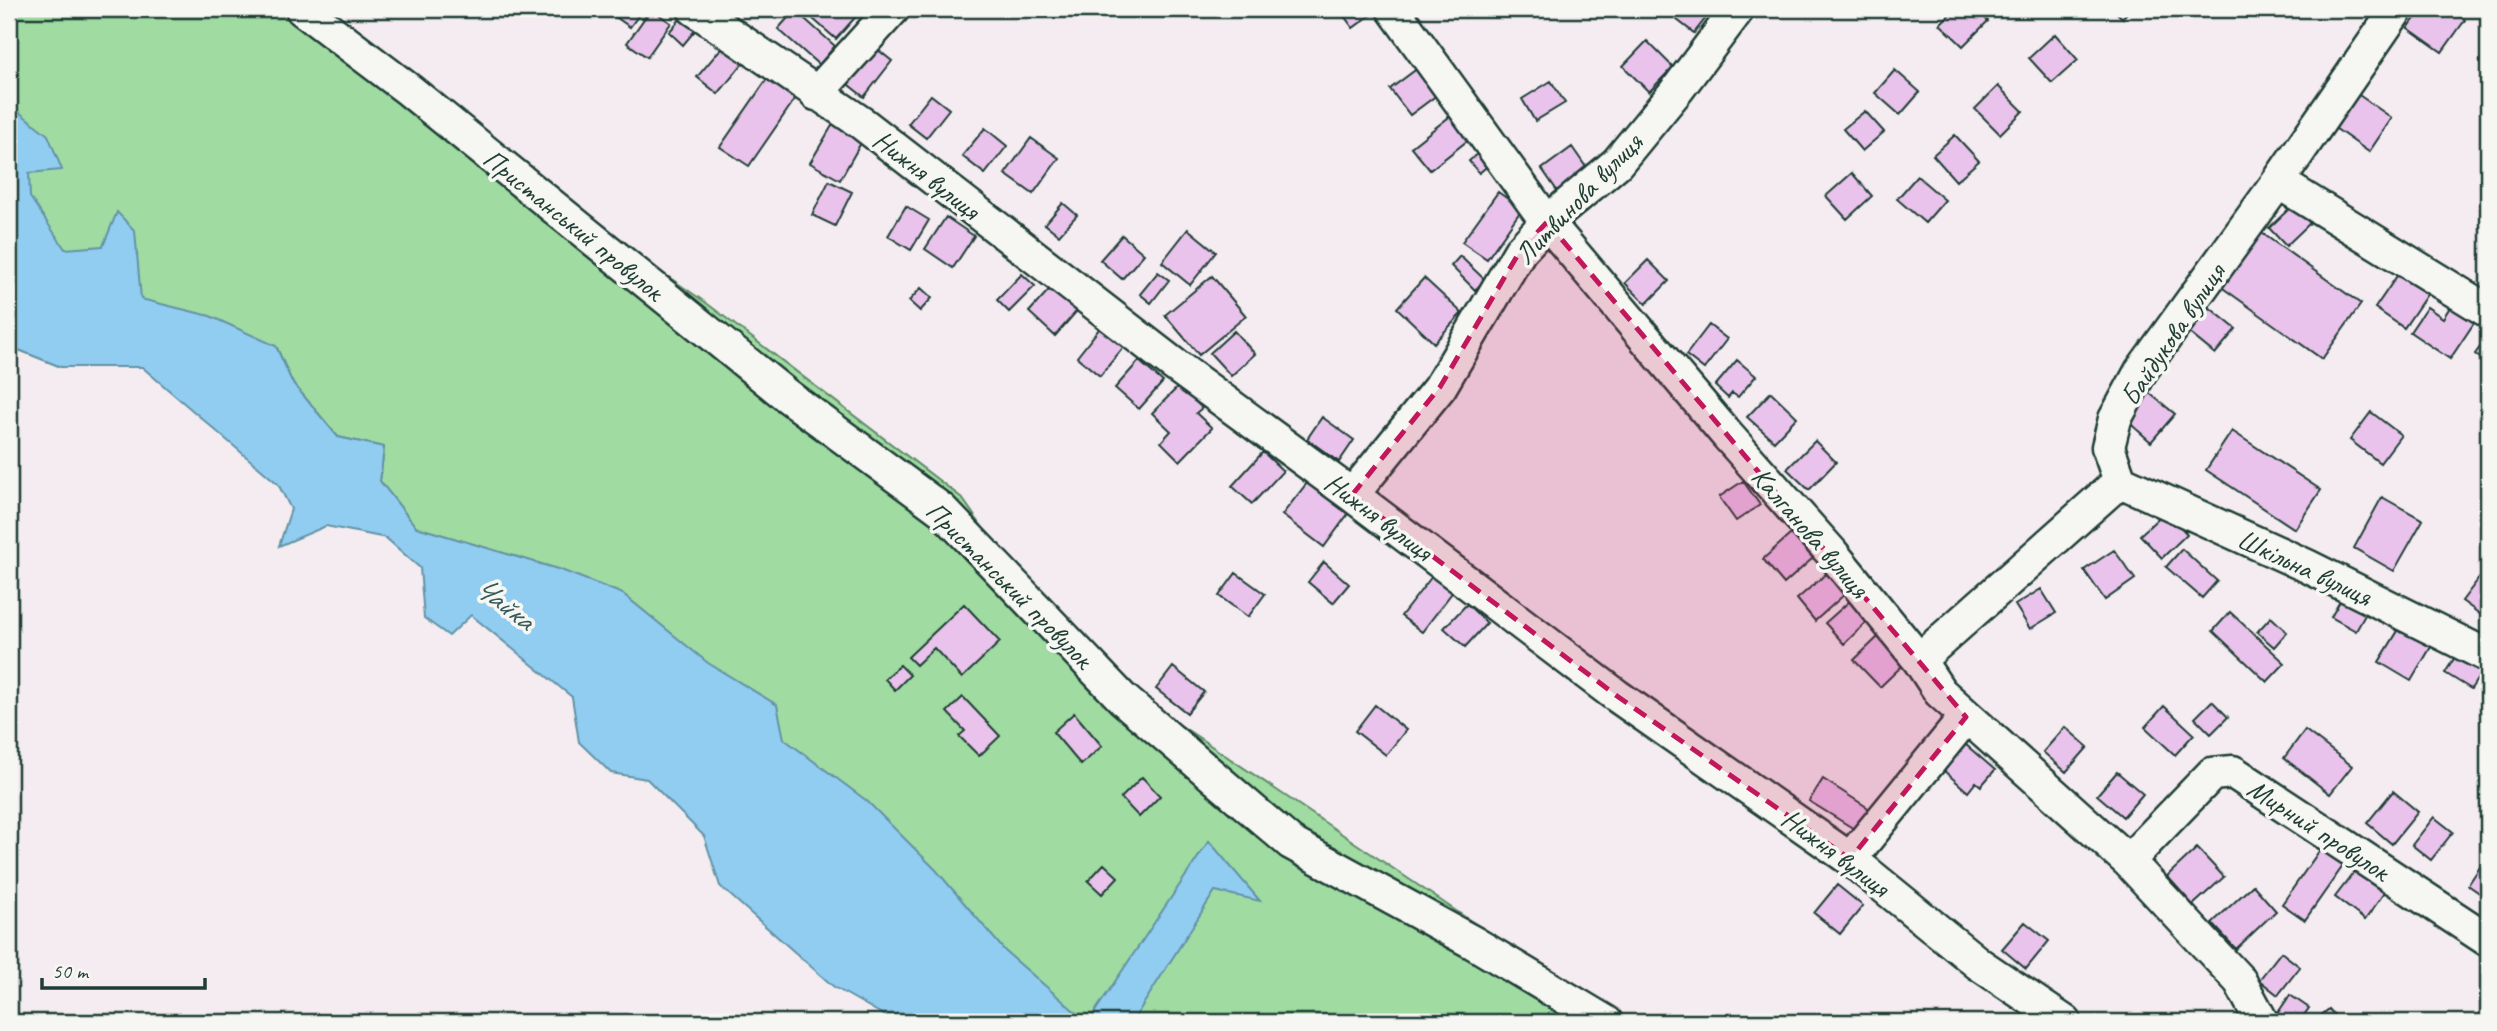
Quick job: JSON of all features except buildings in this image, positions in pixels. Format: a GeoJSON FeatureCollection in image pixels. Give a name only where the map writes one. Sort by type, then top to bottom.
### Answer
{"type":"FeatureCollection","features":[{"type":"Feature","properties":{"kind":"street","name":"Пристанський провулок"},"geometry":{"type":"LineString","coordinates":[[302,9],[409,90],[786,396],[942,510],[1123,699],[1291,843],[1474,943],[1606,1022]]}},
{"type":"Feature","properties":{"kind":"street","name":"Нижня вулиця"},"geometry":{"type":"LineString","coordinates":[[694,9],[863,124],[1172,363],[1352,495],[1616,696],[1850,859],[1979,964],[2065,1022]]}},
{"type":"Feature","properties":{"kind":"street"},"geometry":{"type":"LineString","coordinates":[[817,94],[893,9]]}},
{"type":"Feature","properties":{"kind":"street","name":"Калганова вулиця"},"geometry":{"type":"LineString","coordinates":[[1393,9],[1547,222],[1727,435],[1832,553],[1919,660],[1940,692],[2128,861],[2240,981],[2262,1022]]}},
{"type":"Feature","properties":{"kind":"street","name":"Литвинова вулиця"},"geometry":{"type":"LineString","coordinates":[[1352,495],[1440,387],[1520,251],[1547,222],[1616,163],[1678,90],[1738,9]]}},
{"type":"Feature","properties":{"kind":"street","name":"Байдукова вулиця"},"geometry":{"type":"LineString","coordinates":[[2120,481],[2108,447],[2115,419],[2141,371],[2278,182],[2398,9]]}},
{"type":"Feature","properties":{"kind":"street"},"geometry":{"type":"LineString","coordinates":[[2278,182],[2488,311]]}},
{"type":"Feature","properties":{"kind":"street"},"geometry":{"type":"LineString","coordinates":[[1919,660],[2120,481]]}},
{"type":"Feature","properties":{"kind":"street","name":"Шкільна вулиця"},"geometry":{"type":"LineString","coordinates":[[2120,481],[2307,566],[2488,656]]}},
{"type":"Feature","properties":{"kind":"street"},"geometry":{"type":"LineString","coordinates":[[1850,859],[1966,717]]}},
{"type":"Feature","properties":{"kind":"street","name":"Мирний провулок"},"geometry":{"type":"LineString","coordinates":[[2128,861],[2212,774],[2233,772],[2488,940]]}},
{"type":"Feature","properties":{"kind":"highlighted area"},"geometry":{"type":"Polygon","coordinates":[[[1547,222],[1966,717],[1850,859],[1617,696],[1352,495],[1440,387],[1520,251],[1547,222]]]}},
{"type":"Feature","properties":{"kind":"green space"},"geometry":{"type":"Polygon","coordinates":[[[9,9],[278,9],[705,302],[962,498],[1004,558],[1146,702],[1621,1022],[969,1022],[561,570],[416,527],[380,481],[384,447],[338,437],[292,382],[277,348],[80,287],[61,367],[9,346],[9,9]]]}},
{"type":"Feature","properties":{"kind":"water","name":"Чайка"},"geometry":{"type":"Polygon","coordinates":[[[9,104],[48,135],[62,170],[29,173],[30,197],[65,249],[103,246],[117,212],[135,231],[141,299],[210,316],[276,346],[292,382],[338,437],[384,447],[380,481],[416,527],[561,570],[623,594],[708,663],[777,705],[784,739],[867,801],[936,870],[1005,951],[1087,1022],[896,1022],[834,987],[720,886],[704,836],[647,779],[611,773],[579,742],[572,697],[471,615],[449,636],[424,618],[420,568],[386,538],[326,526],[279,546],[291,509],[278,484],[142,367],[61,367],[9,346],[9,104]]]}},
{"type":"Feature","properties":{"kind":"water"},"geometry":{"type":"Polygon","coordinates":[[[1209,841],[1260,901],[1215,891],[1132,1022],[1088,1022],[1209,841]]]}}]}
